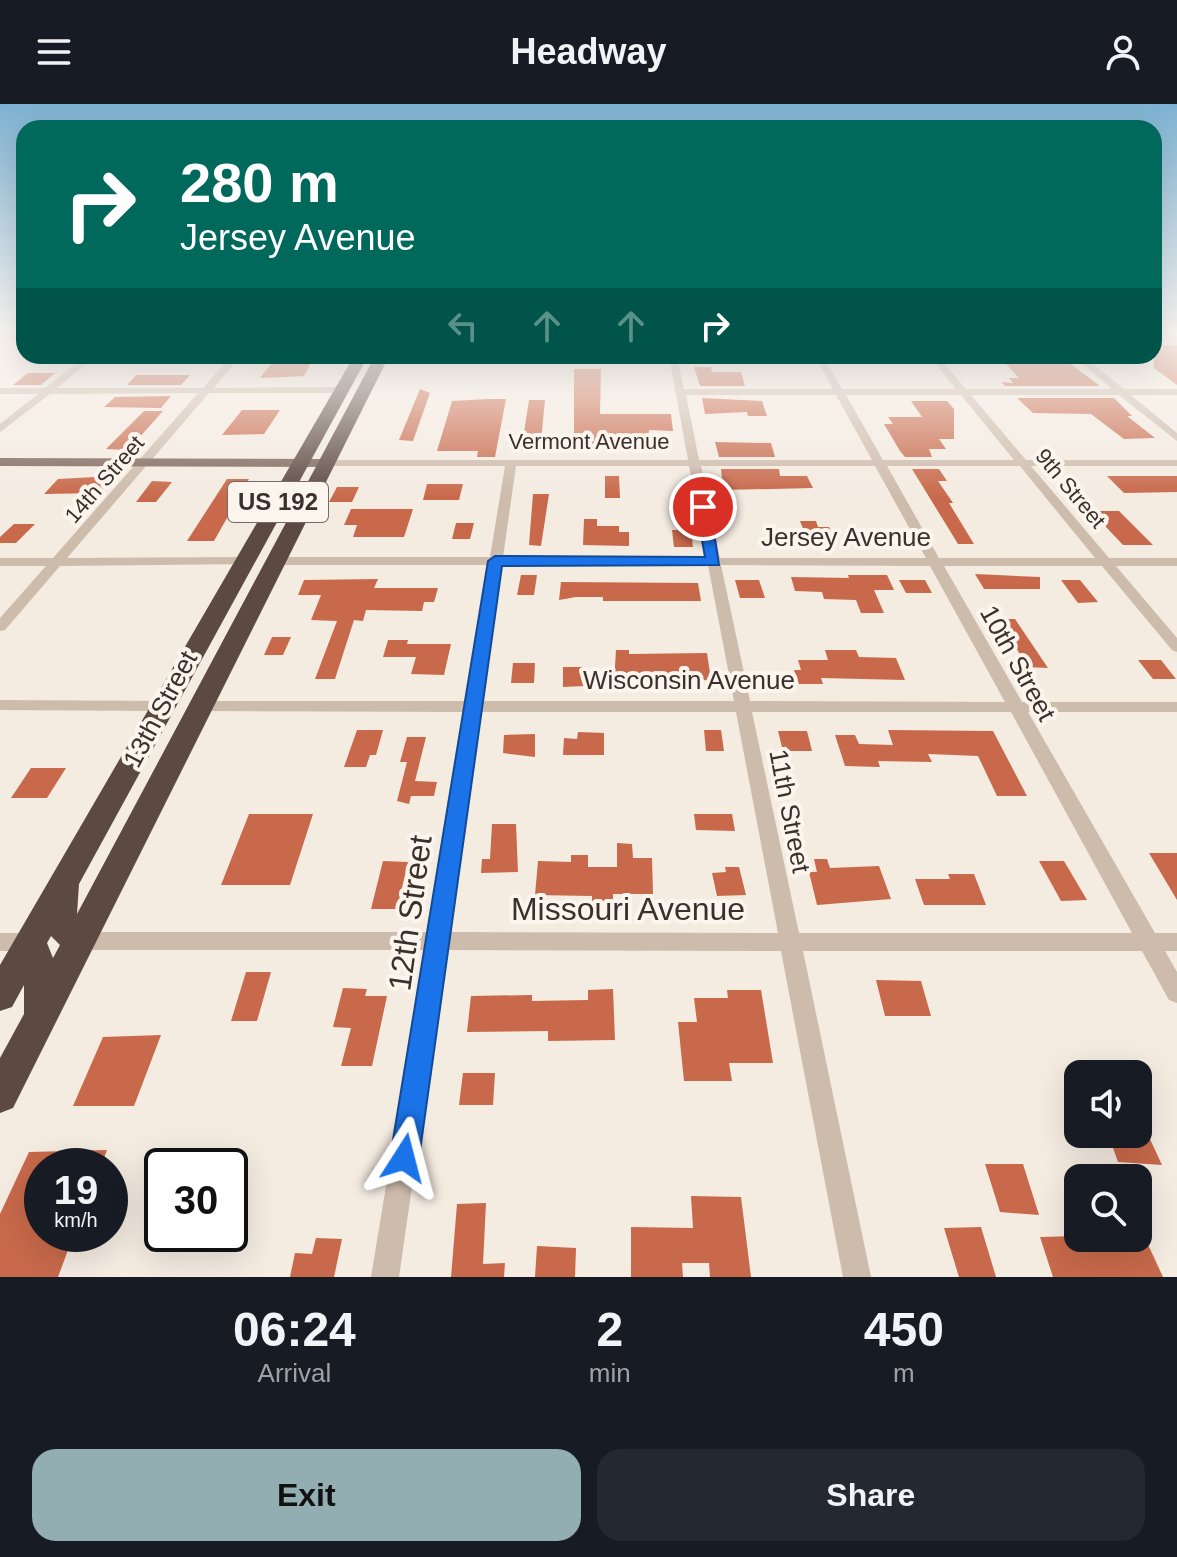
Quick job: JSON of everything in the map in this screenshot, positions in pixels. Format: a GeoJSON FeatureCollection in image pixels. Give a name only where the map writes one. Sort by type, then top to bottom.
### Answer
{"type":"FeatureCollection","features":[{"type":"Feature","properties":{"kind":"highway","name":"13th Street"},"geometry":{"type":"LineString","coordinates":[[0,996],[15,942],[67,877],[342,389]]}},
{"type":"Feature","properties":{"kind":"highway"},"geometry":{"type":"LineString","coordinates":[[347,389],[355,406]]}},
{"type":"Feature","properties":{"kind":"highway"},"geometry":{"type":"LineString","coordinates":[[359,389],[363,390]]}},
{"type":"Feature","properties":{"kind":"highway","name":"13th Street"},"geometry":{"type":"LineString","coordinates":[[0,1095],[363,390]]}},
{"type":"Feature","properties":{"kind":"highway"},"geometry":{"type":"LineString","coordinates":[[182,673],[183,691],[200,706]]}},
{"type":"Feature","properties":{"kind":"highway"},"geometry":{"type":"LineString","coordinates":[[163,706],[177,723],[178,747]]}},
{"type":"Feature","properties":{"kind":"highway"},"geometry":{"type":"LineString","coordinates":[[67,877],[61,916],[64,931],[79,941]]}},
{"type":"Feature","properties":{"kind":"highway"},"geometry":{"type":"LineString","coordinates":[[15,942],[41,968],[39,1018]]}},
{"type":"Feature","properties":{"kind":"main road","name":"Vermont Avenue"},"geometry":{"type":"LineString","coordinates":[[0,462],[326,463]]}},
{"type":"Feature","properties":{"kind":"street"},"geometry":{"type":"LineString","coordinates":[[0,429],[51,389]]}},
{"type":"Feature","properties":{"kind":"street","name":"14th Street"},"geometry":{"type":"LineString","coordinates":[[0,627],[145,464],[207,389]]}},
{"type":"Feature","properties":{"kind":"street"},"geometry":{"type":"LineString","coordinates":[[0,391],[250,389]]}},
{"type":"Feature","properties":{"kind":"street","name":"11th Street"},"geometry":{"type":"LineString","coordinates":[[679,389],[857,1277]]}},
{"type":"Feature","properties":{"kind":"street","name":"10th Street"},"geometry":{"type":"LineString","coordinates":[[838,389],[1177,993]]}},
{"type":"Feature","properties":{"kind":"street","name":"9th Street"},"geometry":{"type":"LineString","coordinates":[[961,389],[1177,647]]}},
{"type":"Feature","properties":{"kind":"street"},"geometry":{"type":"LineString","coordinates":[[1118,389],[1177,438]]}},
{"type":"Feature","properties":{"kind":"street"},"geometry":{"type":"LineString","coordinates":[[680,392],[1177,392]]}},
{"type":"Feature","properties":{"kind":"street","name":"Vermont Avenue"},"geometry":{"type":"LineString","coordinates":[[326,463],[1177,463]]}},
{"type":"Feature","properties":{"kind":"street","name":"12th Street"},"geometry":{"type":"LineString","coordinates":[[385,1277],[511,463]]}},
{"type":"Feature","properties":{"kind":"street"},"geometry":{"type":"LineString","coordinates":[[0,562],[245,561]]}},
{"type":"Feature","properties":{"kind":"street","name":"Jersey Avenue"},"geometry":{"type":"LineString","coordinates":[[275,561],[1177,562]]}},
{"type":"Feature","properties":{"kind":"street"},"geometry":{"type":"LineString","coordinates":[[0,705],[163,706]]}},
{"type":"Feature","properties":{"kind":"street","name":"Wisconsin Avenue"},"geometry":{"type":"LineString","coordinates":[[200,706],[1177,707]]}},
{"type":"Feature","properties":{"kind":"street","name":"Missouri Avenue"},"geometry":{"type":"LineString","coordinates":[[79,941],[1177,942]]}},
{"type":"Feature","properties":{"kind":"building"},"geometry":{"type":"Polygon","coordinates":[[[420,389],[430,393],[413,441],[399,440],[420,389]]]}},
{"type":"Feature","properties":{"kind":"building"},"geometry":{"type":"Polygon","coordinates":[[[574,389],[601,389],[600,414],[671,414],[673,431],[649,430],[647,447],[574,447],[574,389]]]}},
{"type":"Feature","properties":{"kind":"building"},"geometry":{"type":"Polygon","coordinates":[[[171,396],[161,408],[104,407],[115,397],[171,396]]]}},
{"type":"Feature","properties":{"kind":"building"},"geometry":{"type":"Polygon","coordinates":[[[702,398],[762,401],[767,416],[748,416],[747,412],[705,414],[702,398]]]}},
{"type":"Feature","properties":{"kind":"building"},"geometry":{"type":"Polygon","coordinates":[[[1017,398],[1114,398],[1132,416],[1127,416],[1155,438],[1124,439],[1091,414],[1033,413],[1017,398]]]}},
{"type":"Feature","properties":{"kind":"building"},"geometry":{"type":"Polygon","coordinates":[[[506,399],[495,457],[477,457],[478,451],[437,451],[452,401],[506,399]]]}},
{"type":"Feature","properties":{"kind":"building"},"geometry":{"type":"Polygon","coordinates":[[[529,400],[545,400],[540,451],[521,451],[529,400]]]}},
{"type":"Feature","properties":{"kind":"building"},"geometry":{"type":"Polygon","coordinates":[[[911,401],[947,401],[954,409],[954,439],[939,439],[946,449],[929,449],[932,457],[905,457],[884,424],[893,424],[888,417],[922,417],[911,401]]]}},
{"type":"Feature","properties":{"kind":"building"},"geometry":{"type":"Polygon","coordinates":[[[242,410],[280,410],[264,434],[222,435],[242,410]]]}},
{"type":"Feature","properties":{"kind":"building"},"geometry":{"type":"Polygon","coordinates":[[[144,411],[163,411],[128,450],[106,449],[144,411]]]}},
{"type":"Feature","properties":{"kind":"building"},"geometry":{"type":"Polygon","coordinates":[[[715,442],[771,443],[775,457],[719,457],[715,442]]]}},
{"type":"Feature","properties":{"kind":"building"},"geometry":{"type":"Polygon","coordinates":[[[721,469],[779,469],[780,476],[807,476],[813,488],[723,490],[721,469]]]}},
{"type":"Feature","properties":{"kind":"building"},"geometry":{"type":"Polygon","coordinates":[[[912,469],[939,469],[947,481],[938,481],[974,544],[958,544],[912,469]]]}},
{"type":"Feature","properties":{"kind":"building"},"geometry":{"type":"Polygon","coordinates":[[[605,476],[619,476],[620,498],[605,498],[605,476]]]}},
{"type":"Feature","properties":{"kind":"building"},"geometry":{"type":"Polygon","coordinates":[[[1107,476],[1177,476],[1177,492],[1124,493],[1107,476]]]}},
{"type":"Feature","properties":{"kind":"building"},"geometry":{"type":"Polygon","coordinates":[[[114,477],[99,493],[44,494],[58,479],[114,477]]]}},
{"type":"Feature","properties":{"kind":"building"},"geometry":{"type":"Polygon","coordinates":[[[227,479],[249,479],[214,541],[187,541],[227,479]]]}},
{"type":"Feature","properties":{"kind":"building"},"geometry":{"type":"Polygon","coordinates":[[[152,481],[172,482],[156,502],[136,502],[152,481]]]}},
{"type":"Feature","properties":{"kind":"building"},"geometry":{"type":"Polygon","coordinates":[[[427,484],[463,484],[459,500],[423,500],[427,484]]]}},
{"type":"Feature","properties":{"kind":"building"},"geometry":{"type":"Polygon","coordinates":[[[337,487],[359,487],[352,502],[329,502],[337,487]]]}},
{"type":"Feature","properties":{"kind":"building"},"geometry":{"type":"Polygon","coordinates":[[[533,494],[549,494],[541,546],[529,545],[533,494]]]}},
{"type":"Feature","properties":{"kind":"building"},"geometry":{"type":"Polygon","coordinates":[[[351,509],[413,509],[404,537],[353,537],[357,525],[344,525],[351,509]]]}},
{"type":"Feature","properties":{"kind":"building"},"geometry":{"type":"Polygon","coordinates":[[[1091,511],[1119,511],[1153,545],[1123,545],[1091,511]]]}},
{"type":"Feature","properties":{"kind":"building"},"geometry":{"type":"Polygon","coordinates":[[[584,519],[597,519],[597,526],[619,526],[619,532],[629,532],[629,546],[583,545],[584,519]]]}},
{"type":"Feature","properties":{"kind":"building"},"geometry":{"type":"Polygon","coordinates":[[[800,521],[816,521],[818,527],[829,527],[837,544],[809,544],[800,521]]]}},
{"type":"Feature","properties":{"kind":"building"},"geometry":{"type":"Polygon","coordinates":[[[456,523],[474,523],[470,539],[452,539],[456,523]]]}},
{"type":"Feature","properties":{"kind":"building"},"geometry":{"type":"Polygon","coordinates":[[[14,524],[35,524],[16,543],[0,543],[0,537],[14,524]]]}},
{"type":"Feature","properties":{"kind":"building"},"geometry":{"type":"Polygon","coordinates":[[[672,530],[691,530],[693,547],[674,547],[672,530]]]}},
{"type":"Feature","properties":{"kind":"building"},"geometry":{"type":"Polygon","coordinates":[[[975,574],[1040,577],[1040,589],[984,589],[975,574]]]}},
{"type":"Feature","properties":{"kind":"building"},"geometry":{"type":"Polygon","coordinates":[[[521,575],[537,575],[534,595],[517,595],[521,575]]]}},
{"type":"Feature","properties":{"kind":"building"},"geometry":{"type":"Polygon","coordinates":[[[848,575],[887,575],[894,590],[874,590],[884,613],[861,613],[856,600],[824,599],[822,592],[795,591],[791,577],[849,578],[848,575]]]}},
{"type":"Feature","properties":{"kind":"building"},"geometry":{"type":"Polygon","coordinates":[[[378,579],[374,588],[438,588],[434,602],[424,602],[422,611],[366,610],[363,621],[354,620],[335,679],[315,679],[337,621],[311,620],[321,595],[298,595],[304,580],[378,579]]]}},
{"type":"Feature","properties":{"kind":"building"},"geometry":{"type":"Polygon","coordinates":[[[735,580],[759,580],[765,598],[740,598],[735,580]]]}},
{"type":"Feature","properties":{"kind":"building"},"geometry":{"type":"Polygon","coordinates":[[[899,580],[925,580],[932,593],[906,593],[899,580]]]}},
{"type":"Feature","properties":{"kind":"building"},"geometry":{"type":"Polygon","coordinates":[[[1061,580],[1080,580],[1098,602],[1078,603],[1061,580]]]}},
{"type":"Feature","properties":{"kind":"building"},"geometry":{"type":"Polygon","coordinates":[[[561,582],[698,583],[701,601],[603,601],[603,597],[559,600],[561,582]]]}},
{"type":"Feature","properties":{"kind":"building"},"geometry":{"type":"Polygon","coordinates":[[[1000,619],[1015,619],[1048,668],[1027,667],[1000,619]]]}},
{"type":"Feature","properties":{"kind":"building"},"geometry":{"type":"Polygon","coordinates":[[[272,637],[291,637],[283,655],[264,655],[272,637]]]}},
{"type":"Feature","properties":{"kind":"building"},"geometry":{"type":"Polygon","coordinates":[[[388,640],[408,640],[407,644],[451,644],[444,675],[411,674],[416,657],[383,657],[388,640]]]}},
{"type":"Feature","properties":{"kind":"building"},"geometry":{"type":"Polygon","coordinates":[[[616,650],[629,650],[629,654],[707,653],[711,680],[614,683],[616,650]]]}},
{"type":"Feature","properties":{"kind":"building"},"geometry":{"type":"Polygon","coordinates":[[[825,650],[856,650],[859,657],[896,658],[905,680],[821,678],[823,684],[799,684],[794,670],[801,670],[798,660],[828,660],[825,650]]]}},
{"type":"Feature","properties":{"kind":"building"},"geometry":{"type":"Polygon","coordinates":[[[1138,660],[1161,660],[1176,679],[1153,679],[1138,660]]]}},
{"type":"Feature","properties":{"kind":"building"},"geometry":{"type":"Polygon","coordinates":[[[513,663],[535,663],[534,683],[511,683],[513,663]]]}},
{"type":"Feature","properties":{"kind":"building"},"geometry":{"type":"Polygon","coordinates":[[[563,667],[584,667],[585,686],[563,687],[563,667]]]}},
{"type":"Feature","properties":{"kind":"building"},"geometry":{"type":"Polygon","coordinates":[[[357,730],[383,730],[376,755],[370,755],[366,767],[344,767],[357,730]]]}},
{"type":"Feature","properties":{"kind":"building"},"geometry":{"type":"Polygon","coordinates":[[[704,730],[721,730],[724,751],[706,751],[704,730]]]}},
{"type":"Feature","properties":{"kind":"building"},"geometry":{"type":"Polygon","coordinates":[[[888,730],[993,731],[1027,796],[997,796],[978,756],[928,754],[932,762],[878,761],[880,767],[845,766],[835,735],[855,735],[859,744],[893,745],[888,730]]]}},
{"type":"Feature","properties":{"kind":"building"},"geometry":{"type":"Polygon","coordinates":[[[778,731],[807,731],[812,751],[783,751],[778,731]]]}},
{"type":"Feature","properties":{"kind":"building"},"geometry":{"type":"Polygon","coordinates":[[[578,732],[604,733],[604,755],[563,755],[564,738],[577,739],[578,732]]]}},
{"type":"Feature","properties":{"kind":"building"},"geometry":{"type":"Polygon","coordinates":[[[535,734],[535,757],[503,753],[504,735],[535,734]]]}},
{"type":"Feature","properties":{"kind":"building"},"geometry":{"type":"Polygon","coordinates":[[[407,737],[426,737],[415,781],[437,782],[434,796],[411,796],[409,804],[397,801],[407,762],[400,762],[407,737]]]}},
{"type":"Feature","properties":{"kind":"building"},"geometry":{"type":"Polygon","coordinates":[[[31,768],[66,768],[47,798],[11,798],[31,768]]]}},
{"type":"Feature","properties":{"kind":"building"},"geometry":{"type":"Polygon","coordinates":[[[249,814],[313,814],[290,885],[221,885],[249,814]]]}},
{"type":"Feature","properties":{"kind":"building"},"geometry":{"type":"Polygon","coordinates":[[[694,814],[732,814],[735,831],[696,830],[694,814]]]}},
{"type":"Feature","properties":{"kind":"building"},"geometry":{"type":"Polygon","coordinates":[[[492,824],[516,824],[518,872],[481,873],[482,859],[490,859],[492,824]]]}},
{"type":"Feature","properties":{"kind":"building"},"geometry":{"type":"Polygon","coordinates":[[[617,843],[632,844],[633,858],[652,858],[653,894],[613,894],[613,909],[592,909],[592,896],[535,895],[538,861],[571,862],[571,855],[588,855],[588,867],[617,867],[617,843]]]}},
{"type":"Feature","properties":{"kind":"building"},"geometry":{"type":"Polygon","coordinates":[[[1149,853],[1177,853],[1177,900],[1149,853]]]}},
{"type":"Feature","properties":{"kind":"building"},"geometry":{"type":"Polygon","coordinates":[[[814,859],[827,859],[830,868],[879,866],[891,899],[817,905],[809,872],[817,872],[814,859]]]}},
{"type":"Feature","properties":{"kind":"building"},"geometry":{"type":"Polygon","coordinates":[[[383,861],[408,862],[397,909],[371,909],[383,861]]]}},
{"type":"Feature","properties":{"kind":"building"},"geometry":{"type":"Polygon","coordinates":[[[1039,861],[1064,861],[1087,900],[1061,901],[1039,861]]]}},
{"type":"Feature","properties":{"kind":"building"},"geometry":{"type":"Polygon","coordinates":[[[725,867],[739,867],[746,895],[717,896],[712,873],[726,872],[725,867]]]}},
{"type":"Feature","properties":{"kind":"building"},"geometry":{"type":"Polygon","coordinates":[[[948,874],[974,874],[986,905],[924,905],[915,879],[950,879],[948,874]]]}},
{"type":"Feature","properties":{"kind":"building"},"geometry":{"type":"Polygon","coordinates":[[[246,972],[271,972],[257,1021],[231,1021],[246,972]]]}},
{"type":"Feature","properties":{"kind":"building"},"geometry":{"type":"Polygon","coordinates":[[[876,980],[921,981],[931,1016],[885,1016],[876,980]]]}},
{"type":"Feature","properties":{"kind":"building"},"geometry":{"type":"Polygon","coordinates":[[[343,988],[367,989],[365,996],[387,996],[372,1066],[341,1066],[351,1028],[333,1027],[343,988]]]}},
{"type":"Feature","properties":{"kind":"building"},"geometry":{"type":"Polygon","coordinates":[[[613,989],[615,1040],[548,1041],[548,1031],[467,1032],[471,996],[532,995],[532,1001],[588,1000],[588,990],[613,989]]]}},
{"type":"Feature","properties":{"kind":"building"},"geometry":{"type":"Polygon","coordinates":[[[727,990],[761,990],[773,1063],[729,1063],[732,1081],[684,1081],[678,1022],[697,1022],[694,998],[728,998],[727,990]]]}},
{"type":"Feature","properties":{"kind":"building"},"geometry":{"type":"Polygon","coordinates":[[[161,1035],[134,1106],[73,1106],[103,1037],[161,1035]]]}},
{"type":"Feature","properties":{"kind":"building"},"geometry":{"type":"Polygon","coordinates":[[[463,1073],[495,1073],[493,1105],[459,1105],[463,1073]]]}},
{"type":"Feature","properties":{"kind":"building"},"geometry":{"type":"Polygon","coordinates":[[[1152,1143],[1162,1165],[1152,1164],[1118,1162],[1113,1148],[1152,1148],[1152,1143]]]}},
{"type":"Feature","properties":{"kind":"building"},"geometry":{"type":"Polygon","coordinates":[[[24,1163],[24,1252],[67,1252],[58,1277],[0,1277],[0,1214],[24,1163]]]}},
{"type":"Feature","properties":{"kind":"building"},"geometry":{"type":"Polygon","coordinates":[[[985,1164],[1023,1164],[1039,1215],[1000,1212],[985,1164]]]}},
{"type":"Feature","properties":{"kind":"building"},"geometry":{"type":"Polygon","coordinates":[[[691,1196],[741,1197],[751,1277],[710,1277],[709,1263],[682,1263],[683,1277],[631,1277],[631,1227],[693,1228],[691,1196]]]}},
{"type":"Feature","properties":{"kind":"building"},"geometry":{"type":"Polygon","coordinates":[[[486,1203],[483,1264],[505,1263],[504,1277],[451,1277],[457,1204],[486,1203]]]}},
{"type":"Feature","properties":{"kind":"building"},"geometry":{"type":"Polygon","coordinates":[[[981,1227],[996,1277],[959,1277],[944,1228],[981,1227]]]}},
{"type":"Feature","properties":{"kind":"building"},"geometry":{"type":"Polygon","coordinates":[[[1064,1236],[1064,1252],[1151,1252],[1163,1277],[1053,1277],[1040,1237],[1064,1236]]]}},
{"type":"Feature","properties":{"kind":"building"},"geometry":{"type":"Polygon","coordinates":[[[316,1238],[342,1239],[334,1277],[290,1277],[295,1253],[312,1254],[316,1238]]]}},
{"type":"Feature","properties":{"kind":"building"},"geometry":{"type":"Polygon","coordinates":[[[537,1246],[576,1248],[575,1277],[535,1277],[537,1246]]]}},
{"type":"Feature","properties":{"kind":"route"},"geometry":{"type":"LineString","coordinates":[[404,1158],[495,561],[713,561],[703,507]]}}]}
